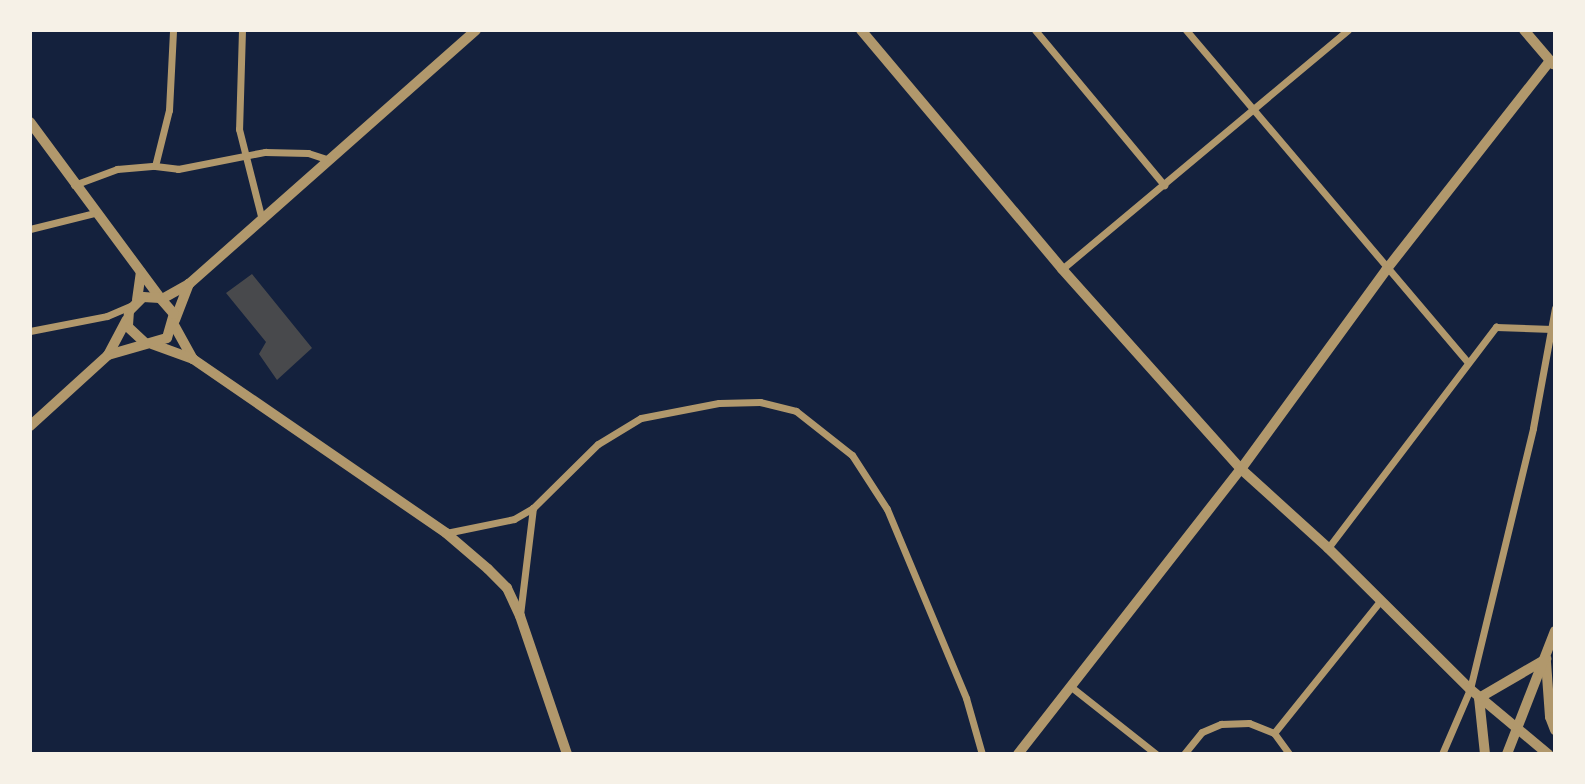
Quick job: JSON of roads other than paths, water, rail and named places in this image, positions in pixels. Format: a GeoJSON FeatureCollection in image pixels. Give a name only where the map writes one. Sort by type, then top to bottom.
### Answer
{"type":"FeatureCollection","features":[{"type":"Feature","properties":{"kind":"street"},"geometry":{"type":"LineString","coordinates":[[155,166],[169,110],[173,30]]}},
{"type":"Feature","properties":{"kind":"street"},"geometry":{"type":"LineString","coordinates":[[242,30],[239,129],[262,220]]}},
{"type":"Feature","properties":{"kind":"street"},"geometry":{"type":"LineString","coordinates":[[30,331],[107,316],[134,303],[161,298],[189,284],[476,30]]}},
{"type":"Feature","properties":{"kind":"street"},"geometry":{"type":"LineString","coordinates":[[861,30],[1062,270],[1241,469],[1328,548],[1470,690],[1516,731],[1548,754]]}},
{"type":"Feature","properties":{"kind":"street"},"geometry":{"type":"LineString","coordinates":[[1035,30],[1164,185]]}},
{"type":"Feature","properties":{"kind":"street"},"geometry":{"type":"LineString","coordinates":[[1186,30],[1386,270],[1468,362]]}},
{"type":"Feature","properties":{"kind":"street"},"geometry":{"type":"LineString","coordinates":[[1018,754],[1241,469],[1386,270],[1553,63],[1524,30]]}},
{"type":"Feature","properties":{"kind":"street"},"geometry":{"type":"LineString","coordinates":[[1062,270],[1345,31]]}},
{"type":"Feature","properties":{"kind":"street"},"geometry":{"type":"LineString","coordinates":[[30,122],[94,213],[161,298],[172,308],[175,323],[192,359]]}},
{"type":"Feature","properties":{"kind":"street"},"geometry":{"type":"LineString","coordinates":[[73,185],[117,169],[155,166],[178,169],[244,155],[289,152],[330,160]]}},
{"type":"Feature","properties":{"kind":"street"},"geometry":{"type":"LineString","coordinates":[[30,229],[94,213]]}},
{"type":"Feature","properties":{"kind":"street"},"geometry":{"type":"LineString","coordinates":[[30,426],[108,355],[134,303],[141,272]]}},
{"type":"Feature","properties":{"kind":"street"},"geometry":{"type":"LineString","coordinates":[[108,355],[167,338],[189,284]]}},
{"type":"Feature","properties":{"kind":"street"},"geometry":{"type":"LineString","coordinates":[[1442,754],[1470,690],[1533,428],[1555,308]]}},
{"type":"Feature","properties":{"kind":"street"},"geometry":{"type":"LineString","coordinates":[[107,316],[127,318]]}},
{"type":"Feature","properties":{"kind":"street"},"geometry":{"type":"LineString","coordinates":[[127,318],[132,334],[148,343],[192,359],[446,533],[507,588],[520,616],[567,754]]}},
{"type":"Feature","properties":{"kind":"street"},"geometry":{"type":"LineString","coordinates":[[1328,548],[1496,327],[1552,329]]}},
{"type":"Feature","properties":{"kind":"street"},"geometry":{"type":"LineString","coordinates":[[446,533],[495,526],[533,508],[598,444],[641,418],[719,403],[760,402],[796,411],[852,455],[887,509],[966,698],[982,754]]}},
{"type":"Feature","properties":{"kind":"street"},"geometry":{"type":"LineString","coordinates":[[520,616],[533,508]]}},
{"type":"Feature","properties":{"kind":"street"},"geometry":{"type":"LineString","coordinates":[[1274,733],[1380,601]]}},
{"type":"Feature","properties":{"kind":"street"},"geometry":{"type":"LineString","coordinates":[[1507,754],[1555,631]]}},
{"type":"Feature","properties":{"kind":"street"},"geometry":{"type":"LineString","coordinates":[[1479,698],[1546,659]]}},
{"type":"Feature","properties":{"kind":"street"},"geometry":{"type":"LineString","coordinates":[[1546,659],[1550,717],[1555,730]]}},
{"type":"Feature","properties":{"kind":"street"},"geometry":{"type":"LineString","coordinates":[[1070,686],[1156,754]]}},
{"type":"Feature","properties":{"kind":"street"},"geometry":{"type":"LineString","coordinates":[[1479,698],[1485,754]]}},
{"type":"Feature","properties":{"kind":"street"},"geometry":{"type":"LineString","coordinates":[[1184,754],[1202,732],[1221,724],[1250,723],[1274,733],[1289,754]]}}]}
